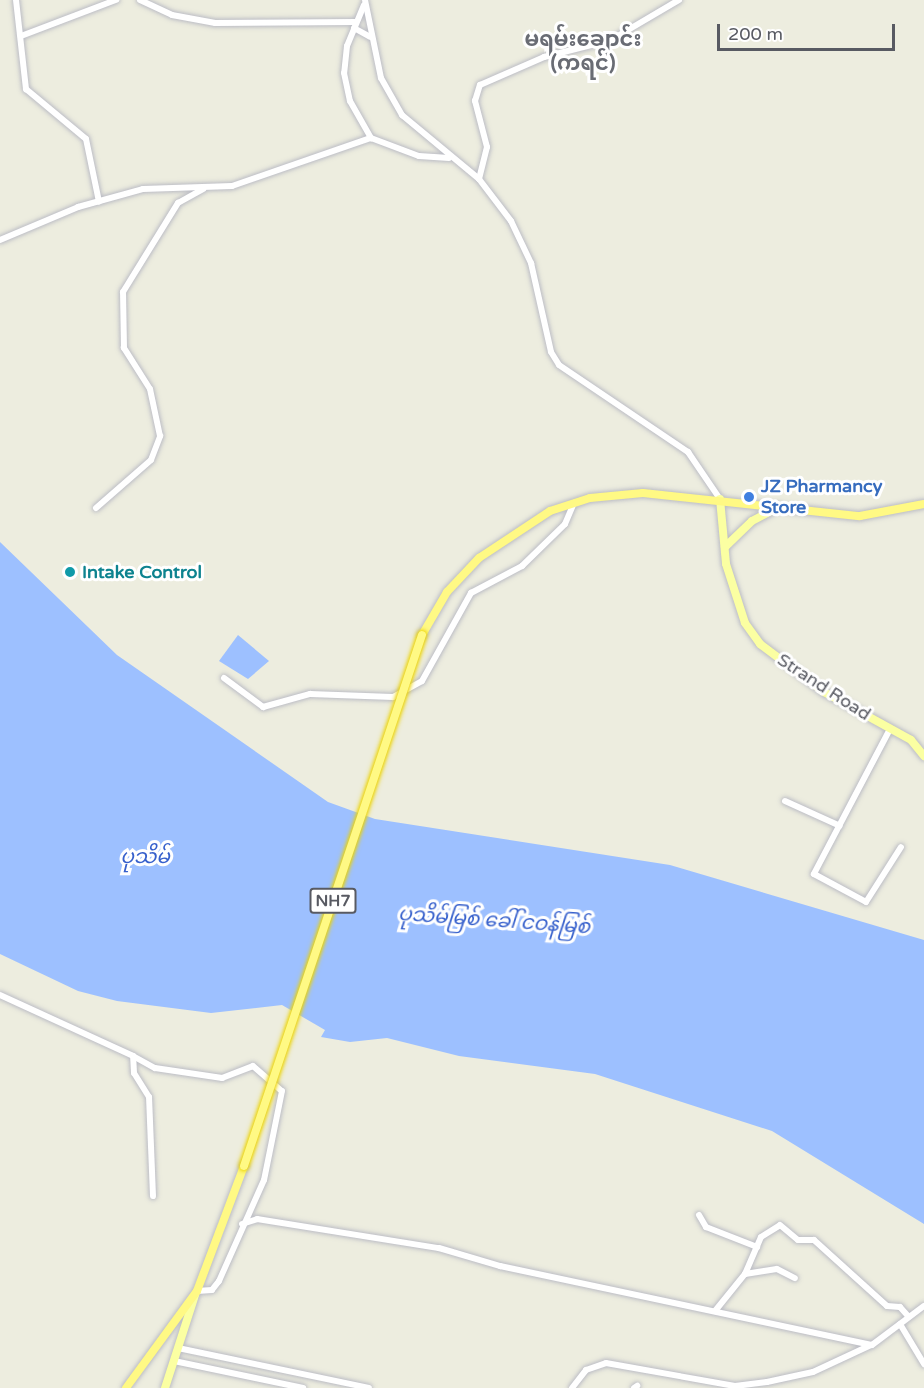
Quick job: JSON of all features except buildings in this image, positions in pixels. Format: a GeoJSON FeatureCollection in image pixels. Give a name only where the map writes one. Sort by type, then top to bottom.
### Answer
{"type":"FeatureCollection","features":[{"type":"Feature","properties":{"kind":"highway","name":"NH7"},"geometry":{"type":"LineString","coordinates":[[126,1388],[197,1291],[244,1167],[422,634],[447,592],[479,558],[550,511],[573,503],[643,493],[782,505],[860,516],[924,504]]}},
{"type":"Feature","properties":{"kind":"main road","name":"Strand Road"},"geometry":{"type":"LineString","coordinates":[[720,499],[725,547],[745,623],[760,644],[816,686],[890,729],[924,756]]}},
{"type":"Feature","properties":{"kind":"main road"},"geometry":{"type":"LineString","coordinates":[[725,547],[752,521],[782,505]]}},
{"type":"Feature","properties":{"kind":"main road"},"geometry":{"type":"LineString","coordinates":[[165,1388],[197,1291]]}},
{"type":"Feature","properties":{"kind":"street"},"geometry":{"type":"LineString","coordinates":[[16,0],[30,98],[86,139],[99,202]]}},
{"type":"Feature","properties":{"kind":"street"},"geometry":{"type":"LineString","coordinates":[[21,36],[116,0]]}},
{"type":"Feature","properties":{"kind":"street"},"geometry":{"type":"LineString","coordinates":[[140,0],[172,15],[214,23],[355,25],[370,37]]}},
{"type":"Feature","properties":{"kind":"street"},"geometry":{"type":"LineString","coordinates":[[478,179],[487,147],[475,101],[480,85],[544,57],[611,40],[679,0]]}},
{"type":"Feature","properties":{"kind":"street"},"geometry":{"type":"LineString","coordinates":[[365,2],[355,25],[344,73],[350,101],[371,138]]}},
{"type":"Feature","properties":{"kind":"street"},"geometry":{"type":"LineString","coordinates":[[365,2],[370,37],[381,78],[402,115],[450,158],[478,179],[511,220],[531,263],[551,352],[559,365],[688,452],[720,499]]}},
{"type":"Feature","properties":{"kind":"street"},"geometry":{"type":"LineString","coordinates":[[0,240],[99,202],[165,185],[204,189],[232,186],[371,138],[419,156],[450,158]]}},
{"type":"Feature","properties":{"kind":"street"},"geometry":{"type":"LineString","coordinates":[[96,508],[151,460],[160,436],[150,388],[124,348],[123,292],[178,203],[204,189]]}},
{"type":"Feature","properties":{"kind":"street"},"geometry":{"type":"LineString","coordinates":[[224,678],[263,707],[310,694],[393,697],[422,681],[471,593],[522,566],[565,524],[573,503]]}},
{"type":"Feature","properties":{"kind":"street"},"geometry":{"type":"LineString","coordinates":[[890,729],[814,874],[866,902],[901,847]]}},
{"type":"Feature","properties":{"kind":"street"},"geometry":{"type":"LineString","coordinates":[[785,801],[840,826]]}},
{"type":"Feature","properties":{"kind":"street"},"geometry":{"type":"LineString","coordinates":[[0,995],[155,1068],[222,1078],[253,1066],[282,1091],[264,1180],[219,1281],[212,1290],[197,1291]]}},
{"type":"Feature","properties":{"kind":"street"},"geometry":{"type":"LineString","coordinates":[[133,1056],[134,1073],[149,1097],[153,1196]]}},
{"type":"Feature","properties":{"kind":"street"},"geometry":{"type":"LineString","coordinates":[[699,1215],[706,1227],[757,1247]]}},
{"type":"Feature","properties":{"kind":"street"},"geometry":{"type":"LineString","coordinates":[[243,1224],[257,1219],[439,1248],[500,1266],[872,1345]]}},
{"type":"Feature","properties":{"kind":"street"},"geometry":{"type":"LineString","coordinates":[[715,1311],[745,1274],[765,1233],[777,1225],[798,1240],[812,1238],[887,1306],[900,1306],[909,1317]]}},
{"type":"Feature","properties":{"kind":"street"},"geometry":{"type":"LineString","coordinates":[[745,1274],[777,1269],[795,1278]]}},
{"type":"Feature","properties":{"kind":"street"},"geometry":{"type":"LineString","coordinates":[[572,1388],[586,1370],[606,1363],[735,1386],[813,1372],[872,1345],[924,1306]]}},
{"type":"Feature","properties":{"kind":"street"},"geometry":{"type":"LineString","coordinates":[[900,1324],[924,1364]]}},
{"type":"Feature","properties":{"kind":"street"},"geometry":{"type":"LineString","coordinates":[[178,1348],[369,1388]]}},
{"type":"Feature","properties":{"kind":"street"},"geometry":{"type":"LineString","coordinates":[[174,1361],[303,1388]]}},
{"type":"Feature","properties":{"kind":"water","name":"ပုသိမ်"},"geometry":{"type":"Polygon","coordinates":[[[0,542],[117,655],[328,802],[375,819],[670,865],[924,940],[924,1224],[772,1131],[595,1074],[459,1056],[387,1038],[350,1042],[321,1037],[325,1030],[282,1005],[211,1013],[117,1001],[78,991],[0,954],[0,542]]]}},
{"type":"Feature","properties":{"kind":"water"},"geometry":{"type":"Polygon","coordinates":[[[238,635],[269,661],[248,679],[219,661],[238,635]]]}},
{"type":"Feature","properties":{"kind":"place","name":"JZ Pharmancy Store"},"geometry":{"type":"Point","coordinates":[749,497]}},
{"type":"Feature","properties":{"kind":"place","name":"Intake Control"},"geometry":{"type":"Point","coordinates":[70,572]}},
{"type":"Feature","properties":{"kind":"district","name":"မရမ်းချောင်း (ကရင်)"},"geometry":{"type":"Point","coordinates":[583,52]}},
{"type":"Feature","properties":{"kind":"water label","name":"ပုသိမ်မြစ် ခေါ် ငဝန်မြစ်"},"geometry":{"type":"Point","coordinates":[494,921]}}]}
